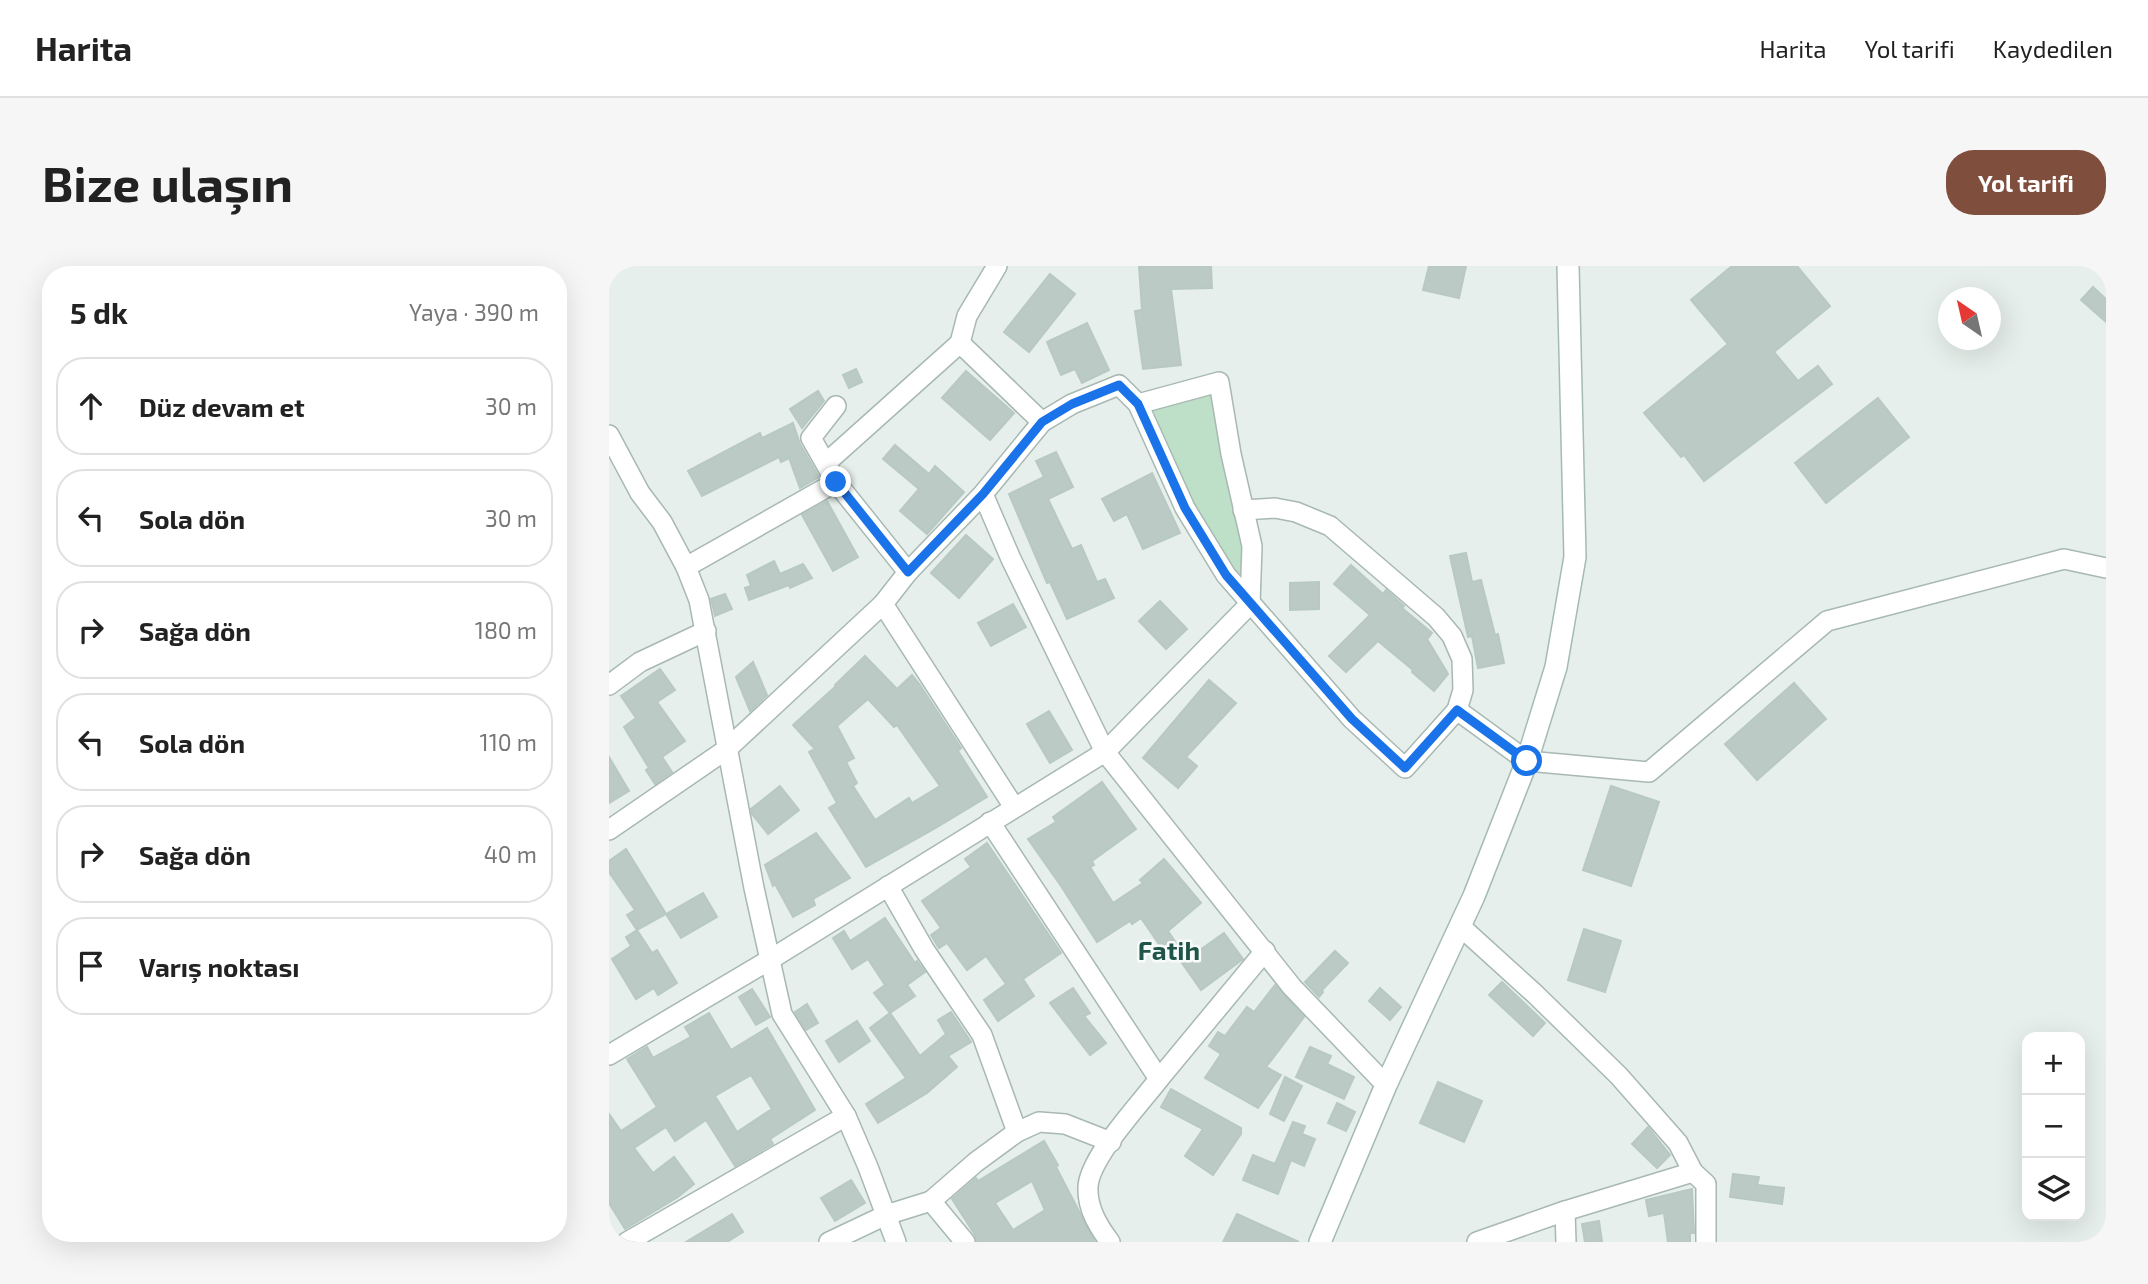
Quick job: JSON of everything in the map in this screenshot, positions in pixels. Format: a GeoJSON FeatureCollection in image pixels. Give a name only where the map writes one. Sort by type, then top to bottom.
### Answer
{"type":"FeatureCollection","features":[{"type":"Feature","properties":{"kind":"main road"},"geometry":{"type":"LineString","coordinates":[[1320,1242],[1386,1085],[1460,926],[1527,761],[1556,667],[1575,558],[1568,266]]}},
{"type":"Feature","properties":{"kind":"street"},"geometry":{"type":"LineString","coordinates":[[826,463],[960,343],[967,316],[997,266]]}},
{"type":"Feature","properties":{"kind":"street"},"geometry":{"type":"LineString","coordinates":[[960,343],[1042,422]]}},
{"type":"Feature","properties":{"kind":"street"},"geometry":{"type":"LineString","coordinates":[[609,1055],[771,959],[1105,752],[1250,604],[1252,546],[1231,454],[1220,382],[1138,404]]}},
{"type":"Feature","properties":{"kind":"street"},"geometry":{"type":"LineString","coordinates":[[609,830],[727,749],[883,604],[908,572],[983,494],[1042,422],[1072,404],[1119,385],[1138,404],[1185,508],[1226,575],[1352,719],[1405,768],[1457,710],[1463,690],[1462,659],[1452,636],[1436,617],[1330,526],[1296,512],[1275,508],[1243,510]]}},
{"type":"Feature","properties":{"kind":"street"},"geometry":{"type":"LineString","coordinates":[[837,406],[811,438],[836,482],[908,572]]}},
{"type":"Feature","properties":{"kind":"street"},"geometry":{"type":"LineString","coordinates":[[609,435],[640,493],[662,522],[686,567],[699,600],[782,1014],[846,1116],[896,1242]]}},
{"type":"Feature","properties":{"kind":"street"},"geometry":{"type":"LineString","coordinates":[[686,567],[836,482]]}},
{"type":"Feature","properties":{"kind":"street"},"geometry":{"type":"LineString","coordinates":[[983,494],[1011,559],[1105,752],[1292,987],[1386,1085]]}},
{"type":"Feature","properties":{"kind":"street"},"geometry":{"type":"LineString","coordinates":[[1457,710],[1527,761],[1649,772],[1827,621],[2064,559],[2106,568]]}},
{"type":"Feature","properties":{"kind":"street"},"geometry":{"type":"LineString","coordinates":[[883,604],[1014,807]]}},
{"type":"Feature","properties":{"kind":"street"},"geometry":{"type":"LineString","coordinates":[[609,685],[640,662],[706,631]]}},
{"type":"Feature","properties":{"kind":"street"},"geometry":{"type":"LineString","coordinates":[[991,822],[1159,1079]]}},
{"type":"Feature","properties":{"kind":"street"},"geometry":{"type":"LineString","coordinates":[[888,886],[924,949],[982,1035],[1017,1132]]}},
{"type":"Feature","properties":{"kind":"street"},"geometry":{"type":"LineString","coordinates":[[1460,926],[1619,1076],[1678,1143],[1693,1172],[1706,1184],[1706,1242]]}},
{"type":"Feature","properties":{"kind":"street"},"geometry":{"type":"LineString","coordinates":[[1110,1242],[1090,1208],[1088,1186],[1095,1162],[1159,1079],[1265,951]]}},
{"type":"Feature","properties":{"kind":"street"},"geometry":{"type":"LineString","coordinates":[[627,1242],[846,1116]]}},
{"type":"Feature","properties":{"kind":"street"},"geometry":{"type":"LineString","coordinates":[[829,1242],[886,1215],[931,1201],[975,1162],[1017,1132],[1039,1122],[1065,1124],[1111,1142]]}},
{"type":"Feature","properties":{"kind":"street"},"geometry":{"type":"LineString","coordinates":[[1477,1242],[1693,1172]]}},
{"type":"Feature","properties":{"kind":"street"},"geometry":{"type":"LineString","coordinates":[[931,1201],[965,1242]]}},
{"type":"Feature","properties":{"kind":"street"},"geometry":{"type":"LineString","coordinates":[[1566,1211],[1566,1242]]}},
{"type":"Feature","properties":{"kind":"green space"},"geometry":{"type":"Polygon","coordinates":[[[1215,392],[1225,474],[1243,545],[1242,574],[1231,573],[1188,503],[1151,406],[1215,392]]]}},
{"type":"Feature","properties":{"kind":"building"},"geometry":{"type":"Polygon","coordinates":[[[1139,266],[1211,266],[1212,288],[1171,289],[1181,365],[1143,369],[1135,311],[1142,310],[1139,266]]]}},
{"type":"Feature","properties":{"kind":"building"},"geometry":{"type":"Polygon","coordinates":[[[1429,266],[1466,266],[1459,298],[1423,290],[1429,266]]]}},
{"type":"Feature","properties":{"kind":"building"},"geometry":{"type":"Polygon","coordinates":[[[1732,266],[1797,266],[1830,306],[1774,352],[1798,381],[1818,366],[1832,384],[1704,481],[1684,455],[1681,457],[1644,413],[1728,344],[1691,300],[1732,266]]]}},
{"type":"Feature","properties":{"kind":"building"},"geometry":{"type":"Polygon","coordinates":[[[1050,274],[1075,294],[1029,352],[1004,332],[1050,274]]]}},
{"type":"Feature","properties":{"kind":"building"},"geometry":{"type":"Polygon","coordinates":[[[2093,287],[2106,299],[2106,322],[2081,300],[2093,287]]]}},
{"type":"Feature","properties":{"kind":"building"},"geometry":{"type":"Polygon","coordinates":[[[1087,323],[1109,370],[1082,383],[1075,369],[1061,375],[1047,342],[1087,323]]]}},
{"type":"Feature","properties":{"kind":"building"},"geometry":{"type":"Polygon","coordinates":[[[856,369],[862,382],[849,388],[843,375],[856,369]]]}},
{"type":"Feature","properties":{"kind":"building"},"geometry":{"type":"Polygon","coordinates":[[[966,371],[1014,413],[990,440],[942,398],[966,371]]]}},
{"type":"Feature","properties":{"kind":"building"},"geometry":{"type":"Polygon","coordinates":[[[818,391],[824,401],[802,428],[790,409],[818,391]]]}},
{"type":"Feature","properties":{"kind":"building"},"geometry":{"type":"Polygon","coordinates":[[[1878,398],[1909,437],[1826,503],[1795,463],[1878,398]]]}},
{"type":"Feature","properties":{"kind":"building"},"geometry":{"type":"Polygon","coordinates":[[[793,423],[800,444],[819,477],[800,488],[789,458],[781,462],[779,457],[702,496],[688,471],[760,433],[762,438],[793,423]]]}},
{"type":"Feature","properties":{"kind":"building"},"geometry":{"type":"Polygon","coordinates":[[[895,445],[929,474],[935,466],[964,492],[927,534],[900,511],[919,489],[883,459],[895,445]]]}},
{"type":"Feature","properties":{"kind":"building"},"geometry":{"type":"Polygon","coordinates":[[[1056,452],[1073,487],[1048,499],[1072,549],[1081,545],[1097,582],[1105,579],[1114,598],[1067,619],[1050,582],[1047,583],[1009,494],[1044,477],[1036,461],[1056,452]]]}},
{"type":"Feature","properties":{"kind":"building"},"geometry":{"type":"Polygon","coordinates":[[[1152,473],[1180,533],[1143,549],[1127,514],[1114,521],[1102,499],[1152,473]]]}},
{"type":"Feature","properties":{"kind":"building"},"geometry":{"type":"Polygon","coordinates":[[[827,501],[858,557],[833,571],[802,515],[827,501]]]}},
{"type":"Feature","properties":{"kind":"building"},"geometry":{"type":"Polygon","coordinates":[[[966,535],[993,559],[959,598],[931,573],[966,535]]]}},
{"type":"Feature","properties":{"kind":"building"},"geometry":{"type":"Polygon","coordinates":[[[1466,553],[1472,582],[1481,580],[1504,663],[1478,668],[1472,636],[1468,637],[1450,556],[1466,553]]]}},
{"type":"Feature","properties":{"kind":"building"},"geometry":{"type":"Polygon","coordinates":[[[774,561],[780,574],[803,564],[812,578],[790,588],[789,585],[749,600],[745,588],[751,586],[747,575],[774,561]]]}},
{"type":"Feature","properties":{"kind":"building"},"geometry":{"type":"Polygon","coordinates":[[[1351,565],[1383,594],[1386,590],[1404,606],[1402,608],[1432,633],[1427,639],[1448,674],[1434,691],[1378,641],[1346,672],[1329,656],[1370,615],[1334,584],[1351,565]]]}},
{"type":"Feature","properties":{"kind":"building"},"geometry":{"type":"Polygon","coordinates":[[[1319,582],[1319,609],[1290,610],[1290,583],[1319,582]]]}},
{"type":"Feature","properties":{"kind":"building"},"geometry":{"type":"Polygon","coordinates":[[[725,594],[732,609],[715,616],[711,599],[725,594]]]}},
{"type":"Feature","properties":{"kind":"building"},"geometry":{"type":"Polygon","coordinates":[[[1160,601],[1187,629],[1166,649],[1139,621],[1160,601]]]}},
{"type":"Feature","properties":{"kind":"building"},"geometry":{"type":"Polygon","coordinates":[[[1013,604],[1026,627],[991,646],[978,623],[1013,604]]]}},
{"type":"Feature","properties":{"kind":"building"},"geometry":{"type":"Polygon","coordinates":[[[865,656],[897,689],[912,675],[961,748],[958,751],[987,797],[866,867],[829,808],[837,803],[809,752],[815,749],[793,725],[865,656]],[[868,699],[837,726],[854,758],[846,762],[857,783],[853,786],[875,820],[909,798],[912,803],[940,786],[897,725],[894,727],[868,699]]]}},
{"type":"Feature","properties":{"kind":"building"},"geometry":{"type":"Polygon","coordinates":[[[753,662],[767,695],[750,711],[736,677],[753,662]]]}},
{"type":"Feature","properties":{"kind":"building"},"geometry":{"type":"Polygon","coordinates":[[[660,669],[675,690],[657,702],[685,741],[662,757],[672,772],[655,784],[646,770],[649,768],[624,727],[636,718],[621,696],[660,669]]]}},
{"type":"Feature","properties":{"kind":"building"},"geometry":{"type":"Polygon","coordinates":[[[1209,680],[1236,703],[1186,757],[1197,766],[1178,788],[1143,758],[1209,680]]]}},
{"type":"Feature","properties":{"kind":"building"},"geometry":{"type":"Polygon","coordinates":[[[1794,683],[1826,719],[1757,780],[1725,744],[1794,683]]]}},
{"type":"Feature","properties":{"kind":"building"},"geometry":{"type":"Polygon","coordinates":[[[1049,711],[1072,750],[1050,763],[1027,724],[1049,711]]]}},
{"type":"Feature","properties":{"kind":"building"},"geometry":{"type":"Polygon","coordinates":[[[609,757],[629,791],[609,803],[609,757]]]}},
{"type":"Feature","properties":{"kind":"building"},"geometry":{"type":"Polygon","coordinates":[[[1102,782],[1136,829],[1092,861],[1094,865],[1090,867],[1113,903],[1143,883],[1140,880],[1164,859],[1201,903],[1168,931],[1180,949],[1168,957],[1141,918],[1132,924],[1130,921],[1097,942],[1028,839],[1056,822],[1053,817],[1102,782]]]}},
{"type":"Feature","properties":{"kind":"building"},"geometry":{"type":"Polygon","coordinates":[[[780,786],[799,810],[768,834],[751,809],[780,786]]]}},
{"type":"Feature","properties":{"kind":"building"},"geometry":{"type":"Polygon","coordinates":[[[1611,786],[1659,802],[1631,886],[1583,870],[1611,786]]]}},
{"type":"Feature","properties":{"kind":"building"},"geometry":{"type":"Polygon","coordinates":[[[816,833],[850,878],[813,899],[815,905],[793,917],[775,884],[773,886],[765,865],[816,833]]]}},
{"type":"Feature","properties":{"kind":"building"},"geometry":{"type":"Polygon","coordinates":[[[987,843],[1061,953],[1023,979],[1034,996],[998,1021],[984,1000],[1006,984],[986,956],[967,970],[947,943],[939,948],[931,935],[941,928],[922,901],[971,867],[965,859],[987,843]]]}},
{"type":"Feature","properties":{"kind":"building"},"geometry":{"type":"Polygon","coordinates":[[[626,849],[666,914],[637,930],[627,915],[635,910],[609,872],[609,861],[626,849]]]}},
{"type":"Feature","properties":{"kind":"building"},"geometry":{"type":"Polygon","coordinates":[[[703,893],[717,917],[681,938],[666,914],[703,893]]]}},
{"type":"Feature","properties":{"kind":"building"},"geometry":{"type":"Polygon","coordinates":[[[885,918],[915,963],[917,961],[925,972],[907,985],[915,996],[890,1013],[874,993],[885,985],[868,959],[852,969],[833,938],[844,931],[850,941],[885,918]]]}},
{"type":"Feature","properties":{"kind":"building"},"geometry":{"type":"Polygon","coordinates":[[[1584,929],[1621,941],[1605,992],[1568,980],[1584,929]]]}},
{"type":"Feature","properties":{"kind":"building"},"geometry":{"type":"Polygon","coordinates":[[[637,930],[652,953],[657,950],[677,983],[658,995],[654,988],[636,999],[612,959],[631,946],[626,937],[637,930]]]}},
{"type":"Feature","properties":{"kind":"building"},"geometry":{"type":"Polygon","coordinates":[[[1224,933],[1243,959],[1201,990],[1182,963],[1224,933]]]}},
{"type":"Feature","properties":{"kind":"building"},"geometry":{"type":"Polygon","coordinates":[[[1335,951],[1348,963],[1322,990],[1319,997],[1305,982],[1335,951]]]}},
{"type":"Feature","properties":{"kind":"building"},"geometry":{"type":"Polygon","coordinates":[[[1502,982],[1545,1023],[1533,1036],[1489,995],[1502,982]]]}},
{"type":"Feature","properties":{"kind":"building"},"geometry":{"type":"Polygon","coordinates":[[[1275,985],[1304,1017],[1266,1067],[1281,1075],[1258,1108],[1205,1078],[1221,1054],[1209,1046],[1218,1032],[1225,1036],[1247,1007],[1254,1012],[1275,985]]]}},
{"type":"Feature","properties":{"kind":"building"},"geometry":{"type":"Polygon","coordinates":[[[1073,988],[1090,1013],[1084,1016],[1106,1043],[1090,1055],[1050,1003],[1073,988]]]}},
{"type":"Feature","properties":{"kind":"building"},"geometry":{"type":"Polygon","coordinates":[[[1380,988],[1401,1007],[1390,1020],[1369,1001],[1380,988]]]}},
{"type":"Feature","properties":{"kind":"building"},"geometry":{"type":"Polygon","coordinates":[[[752,989],[770,1017],[756,1025],[739,997],[752,989]]]}},
{"type":"Feature","properties":{"kind":"building"},"geometry":{"type":"Polygon","coordinates":[[[807,1004],[818,1023],[806,1030],[795,1012],[807,1004]]]}},
{"type":"Feature","properties":{"kind":"building"},"geometry":{"type":"Polygon","coordinates":[[[951,1012],[971,1042],[948,1056],[957,1067],[927,1093],[878,1123],[866,1104],[906,1078],[870,1028],[890,1013],[920,1056],[946,1034],[938,1020],[951,1012]]]}},
{"type":"Feature","properties":{"kind":"building"},"geometry":{"type":"Polygon","coordinates":[[[709,1013],[731,1050],[767,1028],[815,1110],[770,1139],[773,1144],[735,1166],[706,1120],[675,1141],[666,1127],[634,1148],[653,1173],[674,1157],[694,1184],[678,1197],[625,1229],[609,1203],[609,1114],[621,1131],[657,1107],[627,1059],[647,1047],[653,1058],[691,1037],[685,1027],[709,1013]],[[751,1075],[715,1096],[737,1132],[772,1109],[751,1075]]]}},
{"type":"Feature","properties":{"kind":"building"},"geometry":{"type":"Polygon","coordinates":[[[857,1021],[870,1041],[839,1062],[826,1041],[857,1021]]]}},
{"type":"Feature","properties":{"kind":"building"},"geometry":{"type":"Polygon","coordinates":[[[1310,1047],[1331,1056],[1327,1064],[1354,1077],[1344,1099],[1296,1077],[1310,1047]]]}},
{"type":"Feature","properties":{"kind":"building"},"geometry":{"type":"Polygon","coordinates":[[[1285,1077],[1302,1086],[1284,1121],[1270,1114],[1285,1077]]]}},
{"type":"Feature","properties":{"kind":"building"},"geometry":{"type":"Polygon","coordinates":[[[1438,1082],[1482,1101],[1464,1142],[1420,1123],[1438,1082]]]}},
{"type":"Feature","properties":{"kind":"building"},"geometry":{"type":"Polygon","coordinates":[[[1171,1089],[1241,1128],[1241,1134],[1213,1175],[1185,1156],[1203,1129],[1161,1107],[1171,1089]]]}},
{"type":"Feature","properties":{"kind":"building"},"geometry":{"type":"Polygon","coordinates":[[[1337,1103],[1355,1112],[1346,1131],[1328,1123],[1337,1103]]]}},
{"type":"Feature","properties":{"kind":"building"},"geometry":{"type":"Polygon","coordinates":[[[1293,1122],[1305,1126],[1302,1134],[1315,1139],[1304,1166],[1291,1160],[1278,1194],[1243,1180],[1253,1155],[1275,1164],[1293,1122]]]}},
{"type":"Feature","properties":{"kind":"building"},"geometry":{"type":"Polygon","coordinates":[[[1648,1127],[1670,1155],[1657,1168],[1632,1144],[1648,1127]]]}},
{"type":"Feature","properties":{"kind":"building"},"geometry":{"type":"Polygon","coordinates":[[[1044,1141],[1095,1242],[977,1242],[952,1199],[976,1178],[978,1181],[1044,1141]],[[1032,1181],[995,1203],[1013,1230],[1045,1210],[1032,1181]]]}},
{"type":"Feature","properties":{"kind":"building"},"geometry":{"type":"Polygon","coordinates":[[[1733,1174],[1759,1177],[1757,1185],[1784,1188],[1782,1204],[1730,1197],[1733,1174]]]}},
{"type":"Feature","properties":{"kind":"building"},"geometry":{"type":"Polygon","coordinates":[[[851,1180],[865,1203],[835,1221],[821,1198],[851,1180]]]}},
{"type":"Feature","properties":{"kind":"building"},"geometry":{"type":"Polygon","coordinates":[[[1692,1189],[1694,1233],[1690,1233],[1690,1242],[1668,1242],[1664,1213],[1649,1216],[1646,1200],[1692,1189]]]}},
{"type":"Feature","properties":{"kind":"building"},"geometry":{"type":"Polygon","coordinates":[[[732,1214],[743,1232],[727,1242],[686,1242],[732,1214]]]}},
{"type":"Feature","properties":{"kind":"building"},"geometry":{"type":"Polygon","coordinates":[[[1237,1214],[1299,1242],[1223,1242],[1237,1214]]]}},
{"type":"Feature","properties":{"kind":"building"},"geometry":{"type":"Polygon","coordinates":[[[1599,1221],[1602,1242],[1585,1242],[1582,1224],[1599,1221]]]}},
{"type":"Feature","properties":{"kind":"district","name":"Fatih"},"geometry":{"type":"Point","coordinates":[1169,951]}},
{"type":"Feature","properties":{"kind":"route"},"geometry":{"type":"LineString","coordinates":[[836,482],[908,572],[983,494],[1042,422],[1072,404],[1119,385],[1138,404],[1185,508],[1226,575],[1352,719],[1405,768],[1457,710],[1527,761]]}}]}
